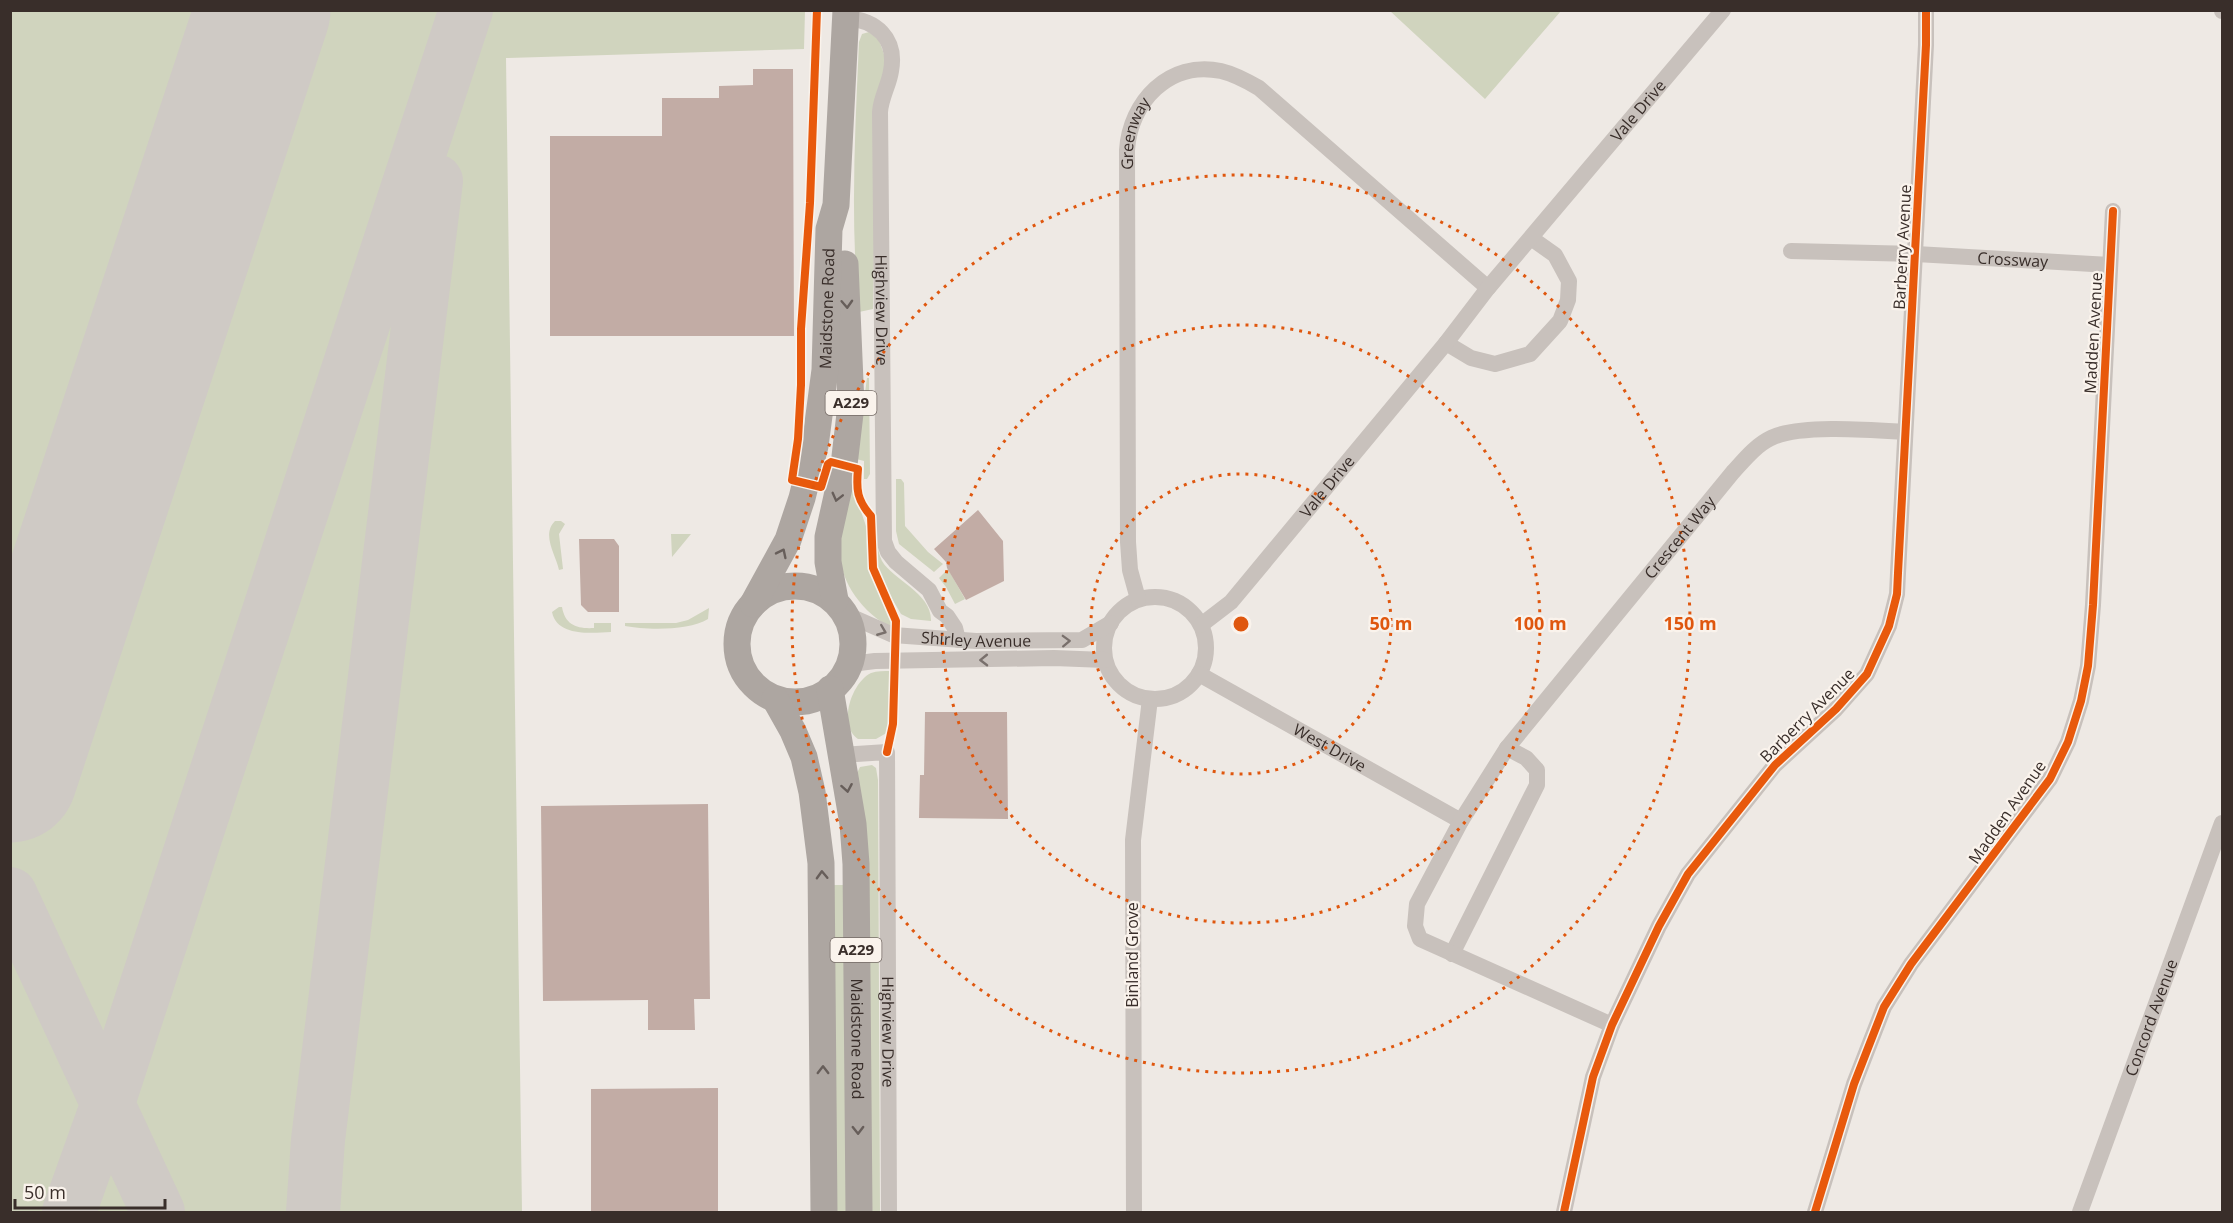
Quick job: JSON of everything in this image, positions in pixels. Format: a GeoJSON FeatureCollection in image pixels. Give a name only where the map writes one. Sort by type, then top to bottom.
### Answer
{"type":"FeatureCollection","features":[{"type":"Feature","properties":{"kind":"main road","name":"Maidstone Road"},"geometry":{"type":"LineString","coordinates":[[753,604],[788,540],[802,498],[815,446],[825,370],[829,229],[836,205],[846,14]]}},
{"type":"Feature","properties":{"kind":"main road","name":"Maidstone Road"},"geometry":{"type":"LineString","coordinates":[[836,205],[844,229],[851,405],[844,465],[828,537],[828,562],[839,607]]}},
{"type":"Feature","properties":{"kind":"main road"},"geometry":{"type":"LineString","coordinates":[[753,604],[775,589],[797,586],[820,590],[839,607]]}},
{"type":"Feature","properties":{"kind":"main road","name":"A229"},"geometry":{"type":"LineString","coordinates":[[753,604],[740,627],[737,647],[739,658],[743,669],[752,681],[775,699]]}},
{"type":"Feature","properties":{"kind":"main road","name":"A229"},"geometry":{"type":"LineString","coordinates":[[838,680],[852,652],[850,627],[839,607]]}},
{"type":"Feature","properties":{"kind":"main road","name":"Maidstone Road"},"geometry":{"type":"LineString","coordinates":[[838,680],[841,755],[853,824],[856,864],[859,1212]]}},
{"type":"Feature","properties":{"kind":"main road"},"geometry":{"type":"LineString","coordinates":[[775,699],[818,698],[838,680]]}},
{"type":"Feature","properties":{"kind":"main road","name":"Maidstone Road"},"geometry":{"type":"LineString","coordinates":[[775,699],[804,757],[812,792],[821,863],[824,1212]]}},
{"type":"Feature","properties":{"kind":"street","name":"Vale Drive"},"geometry":{"type":"LineString","coordinates":[[1201,624],[1231,602],[1446,343],[1488,288],[1723,10]]}},
{"type":"Feature","properties":{"kind":"street","name":"Barberry Avenue"},"geometry":{"type":"LineString","coordinates":[[1564,1212],[1593,1077],[1612,1025],[1659,926],[1688,874],[1775,765],[1836,709],[1867,674],[1889,626],[1897,594],[1916,254],[1926,10]]}},
{"type":"Feature","properties":{"kind":"street","name":"Highview Drive"},"geometry":{"type":"LineString","coordinates":[[846,14],[881,30],[890,46],[892,59],[890,75],[881,104],[880,120],[884,541],[893,559],[928,590],[940,612],[951,622],[957,632],[958,640]]}},
{"type":"Feature","properties":{"kind":"street","name":"Greenway"},"geometry":{"type":"LineString","coordinates":[[1137,599],[1130,570],[1128,542],[1127,150],[1129,133],[1136,112],[1152,91],[1178,75],[1206,70],[1231,74],[1259,88],[1488,288]]}},
{"type":"Feature","properties":{"kind":"street","name":"Madden Avenue"},"geometry":{"type":"LineString","coordinates":[[1815,1212],[1854,1084],[1884,1007],[1911,964],[2050,779],[2068,742],[2081,701],[2088,666],[2093,605],[2113,211]]}},
{"type":"Feature","properties":{"kind":"street"},"geometry":{"type":"LineString","coordinates":[[1446,343],[1471,358],[1495,364],[1530,354],[1560,321],[1568,300],[1569,281],[1555,255],[1531,238]]}},
{"type":"Feature","properties":{"kind":"street","name":"Crossway"},"geometry":{"type":"LineString","coordinates":[[1791,251],[1916,254],[2110,265]]}},
{"type":"Feature","properties":{"kind":"street","name":"Crescent Way"},"geometry":{"type":"LineString","coordinates":[[1612,1025],[1420,939],[1415,926],[1417,904],[1461,821],[1507,748],[1726,480],[1753,452],[1771,438],[1798,430],[1905,432]]}},
{"type":"Feature","properties":{"kind":"street"},"geometry":{"type":"LineString","coordinates":[[1111,623],[1104,640],[1105,660],[1111,674],[1121,686],[1135,695],[1150,699],[1173,696],[1183,690],[1199,674],[1206,655],[1201,624],[1189,610],[1174,600],[1162,597],[1137,599]]}},
{"type":"Feature","properties":{"kind":"street","name":"Shirley Avenue"},"geometry":{"type":"LineString","coordinates":[[839,607],[888,634],[904,637],[958,640],[1082,640],[1111,623],[1119,611],[1137,599]]}},
{"type":"Feature","properties":{"kind":"street"},"geometry":{"type":"LineString","coordinates":[[936,639],[940,612]]}},
{"type":"Feature","properties":{"kind":"street","name":"Shirley Avenue"},"geometry":{"type":"LineString","coordinates":[[838,680],[859,663],[875,661],[1054,658],[1105,660]]}},
{"type":"Feature","properties":{"kind":"street","name":"West Drive"},"geometry":{"type":"LineString","coordinates":[[1199,674],[1461,821]]}},
{"type":"Feature","properties":{"kind":"street","name":"Binland Grove"},"geometry":{"type":"LineString","coordinates":[[1134,1212],[1133,840],[1150,699]]}},
{"type":"Feature","properties":{"kind":"street"},"geometry":{"type":"LineString","coordinates":[[1452,954],[1537,785],[1537,770],[1526,758],[1507,748]]}},
{"type":"Feature","properties":{"kind":"street","name":"Highview Drive"},"geometry":{"type":"LineString","coordinates":[[841,755],[887,752],[889,1212]]}},
{"type":"Feature","properties":{"kind":"street","name":"Concord Avenue"},"geometry":{"type":"LineString","coordinates":[[2080,1212],[2223,823]]}},
{"type":"Feature","properties":{"kind":"green space"},"geometry":{"type":"Polygon","coordinates":[[[10,11],[805,11],[804,49],[506,58],[522,1212],[11,1212],[10,11]]]}},
{"type":"Feature","properties":{"kind":"green space"},"geometry":{"type":"Polygon","coordinates":[[[1390,11],[1561,11],[1485,99],[1390,11]]]}},
{"type":"Feature","properties":{"kind":"green space"},"geometry":{"type":"Polygon","coordinates":[[[869,32],[879,40],[885,57],[874,243],[873,309],[859,312],[854,211],[856,110],[859,42],[862,34],[869,32]]]}},
{"type":"Feature","properties":{"kind":"green space"},"geometry":{"type":"Polygon","coordinates":[[[867,378],[869,378],[870,474],[867,479],[864,479],[864,461],[856,459],[867,378]]]}},
{"type":"Feature","properties":{"kind":"green space"},"geometry":{"type":"Polygon","coordinates":[[[896,479],[901,479],[904,483],[905,526],[928,552],[943,564],[934,572],[899,544],[896,531],[896,479]]]}},
{"type":"Feature","properties":{"kind":"green space"},"geometry":{"type":"Polygon","coordinates":[[[850,487],[854,491],[867,529],[869,567],[873,581],[892,619],[892,628],[881,622],[863,606],[844,575],[839,544],[850,487]]]}},
{"type":"Feature","properties":{"kind":"green space"},"geometry":{"type":"Polygon","coordinates":[[[876,519],[878,546],[882,561],[925,602],[930,611],[931,621],[911,619],[901,614],[880,578],[876,560],[876,519]]]}},
{"type":"Feature","properties":{"kind":"green space"},"geometry":{"type":"Polygon","coordinates":[[[555,521],[565,524],[559,534],[563,569],[559,570],[549,539],[549,532],[555,521]]]}},
{"type":"Feature","properties":{"kind":"green space"},"geometry":{"type":"Polygon","coordinates":[[[671,534],[691,534],[672,557],[671,534]]]}},
{"type":"Feature","properties":{"kind":"green space"},"geometry":{"type":"Polygon","coordinates":[[[948,569],[965,599],[955,604],[939,578],[948,569]]]}},
{"type":"Feature","properties":{"kind":"green space"},"geometry":{"type":"Polygon","coordinates":[[[562,607],[569,622],[577,627],[594,628],[594,623],[611,623],[611,632],[585,633],[568,630],[555,620],[552,612],[562,607]]]}},
{"type":"Feature","properties":{"kind":"green space"},"geometry":{"type":"Polygon","coordinates":[[[709,608],[708,619],[690,626],[655,629],[625,626],[625,623],[676,623],[688,620],[709,608]]]}},
{"type":"Feature","properties":{"kind":"green space"},"geometry":{"type":"Polygon","coordinates":[[[891,671],[890,731],[876,739],[858,739],[848,724],[853,694],[864,678],[871,673],[891,671]]]}},
{"type":"Feature","properties":{"kind":"green space"},"geometry":{"type":"Polygon","coordinates":[[[872,765],[876,768],[878,780],[880,1212],[870,1212],[857,773],[860,767],[872,765]]]}},
{"type":"Feature","properties":{"kind":"green space"},"geometry":{"type":"Polygon","coordinates":[[[833,885],[847,885],[849,1212],[836,1212],[833,885]]]}},
{"type":"Feature","properties":{"kind":"building"},"geometry":{"type":"Polygon","coordinates":[[[753,69],[793,69],[794,336],[550,336],[550,136],[662,136],[662,98],[719,98],[719,86],[753,85],[753,69]]]}},
{"type":"Feature","properties":{"kind":"building"},"geometry":{"type":"Polygon","coordinates":[[[978,510],[1003,541],[1004,581],[966,600],[947,568],[946,562],[934,549],[978,510]]]}},
{"type":"Feature","properties":{"kind":"building"},"geometry":{"type":"Polygon","coordinates":[[[579,539],[614,539],[619,546],[619,612],[588,612],[581,605],[579,539]]]}},
{"type":"Feature","properties":{"kind":"building"},"geometry":{"type":"Polygon","coordinates":[[[925,712],[1007,712],[1008,819],[919,818],[920,775],[924,775],[925,712]]]}},
{"type":"Feature","properties":{"kind":"building"},"geometry":{"type":"Polygon","coordinates":[[[708,804],[710,999],[694,999],[695,1030],[648,1030],[648,1000],[543,1001],[541,806],[708,804]]]}},
{"type":"Feature","properties":{"kind":"building"},"geometry":{"type":"Polygon","coordinates":[[[718,1088],[718,1212],[591,1212],[591,1089],[718,1088]]]}},
{"type":"Feature","properties":{"kind":"taxiway"},"geometry":{"type":"LineString","coordinates":[[69,1212],[108,1103],[466,10]]}},
{"type":"Feature","properties":{"kind":"taxiway"},"geometry":{"type":"LineString","coordinates":[[313,1212],[318,1140],[436,181]]}},
{"type":"Feature","properties":{"kind":"taxiway"},"geometry":{"type":"LineString","coordinates":[[10,894],[158,1212]]}},
{"type":"Feature","properties":{"kind":"runway"},"geometry":{"type":"LineString","coordinates":[[10,775],[263,10]]}},
{"type":"Feature","properties":{"kind":"cycle path"},"geometry":{"type":"LineString","coordinates":[[817,10],[810,203],[801,329],[801,385],[798,439],[792,480],[821,487],[828,464],[831,462],[858,469],[858,494],[871,516],[873,568],[896,621],[893,724],[887,752]]}},
{"type":"Feature","properties":{"kind":"cycle path"},"geometry":{"type":"LineString","coordinates":[[1564,1212],[1593,1077],[1612,1025],[1659,926],[1688,874],[1775,765],[1836,709],[1867,674],[1889,626],[1897,594],[1926,10]]}},
{"type":"Feature","properties":{"kind":"cycle path"},"geometry":{"type":"LineString","coordinates":[[1815,1212],[1854,1084],[1884,1007],[1911,964],[2050,779],[2068,742],[2081,701],[2088,666],[2093,605],[2113,211]]}}]}
